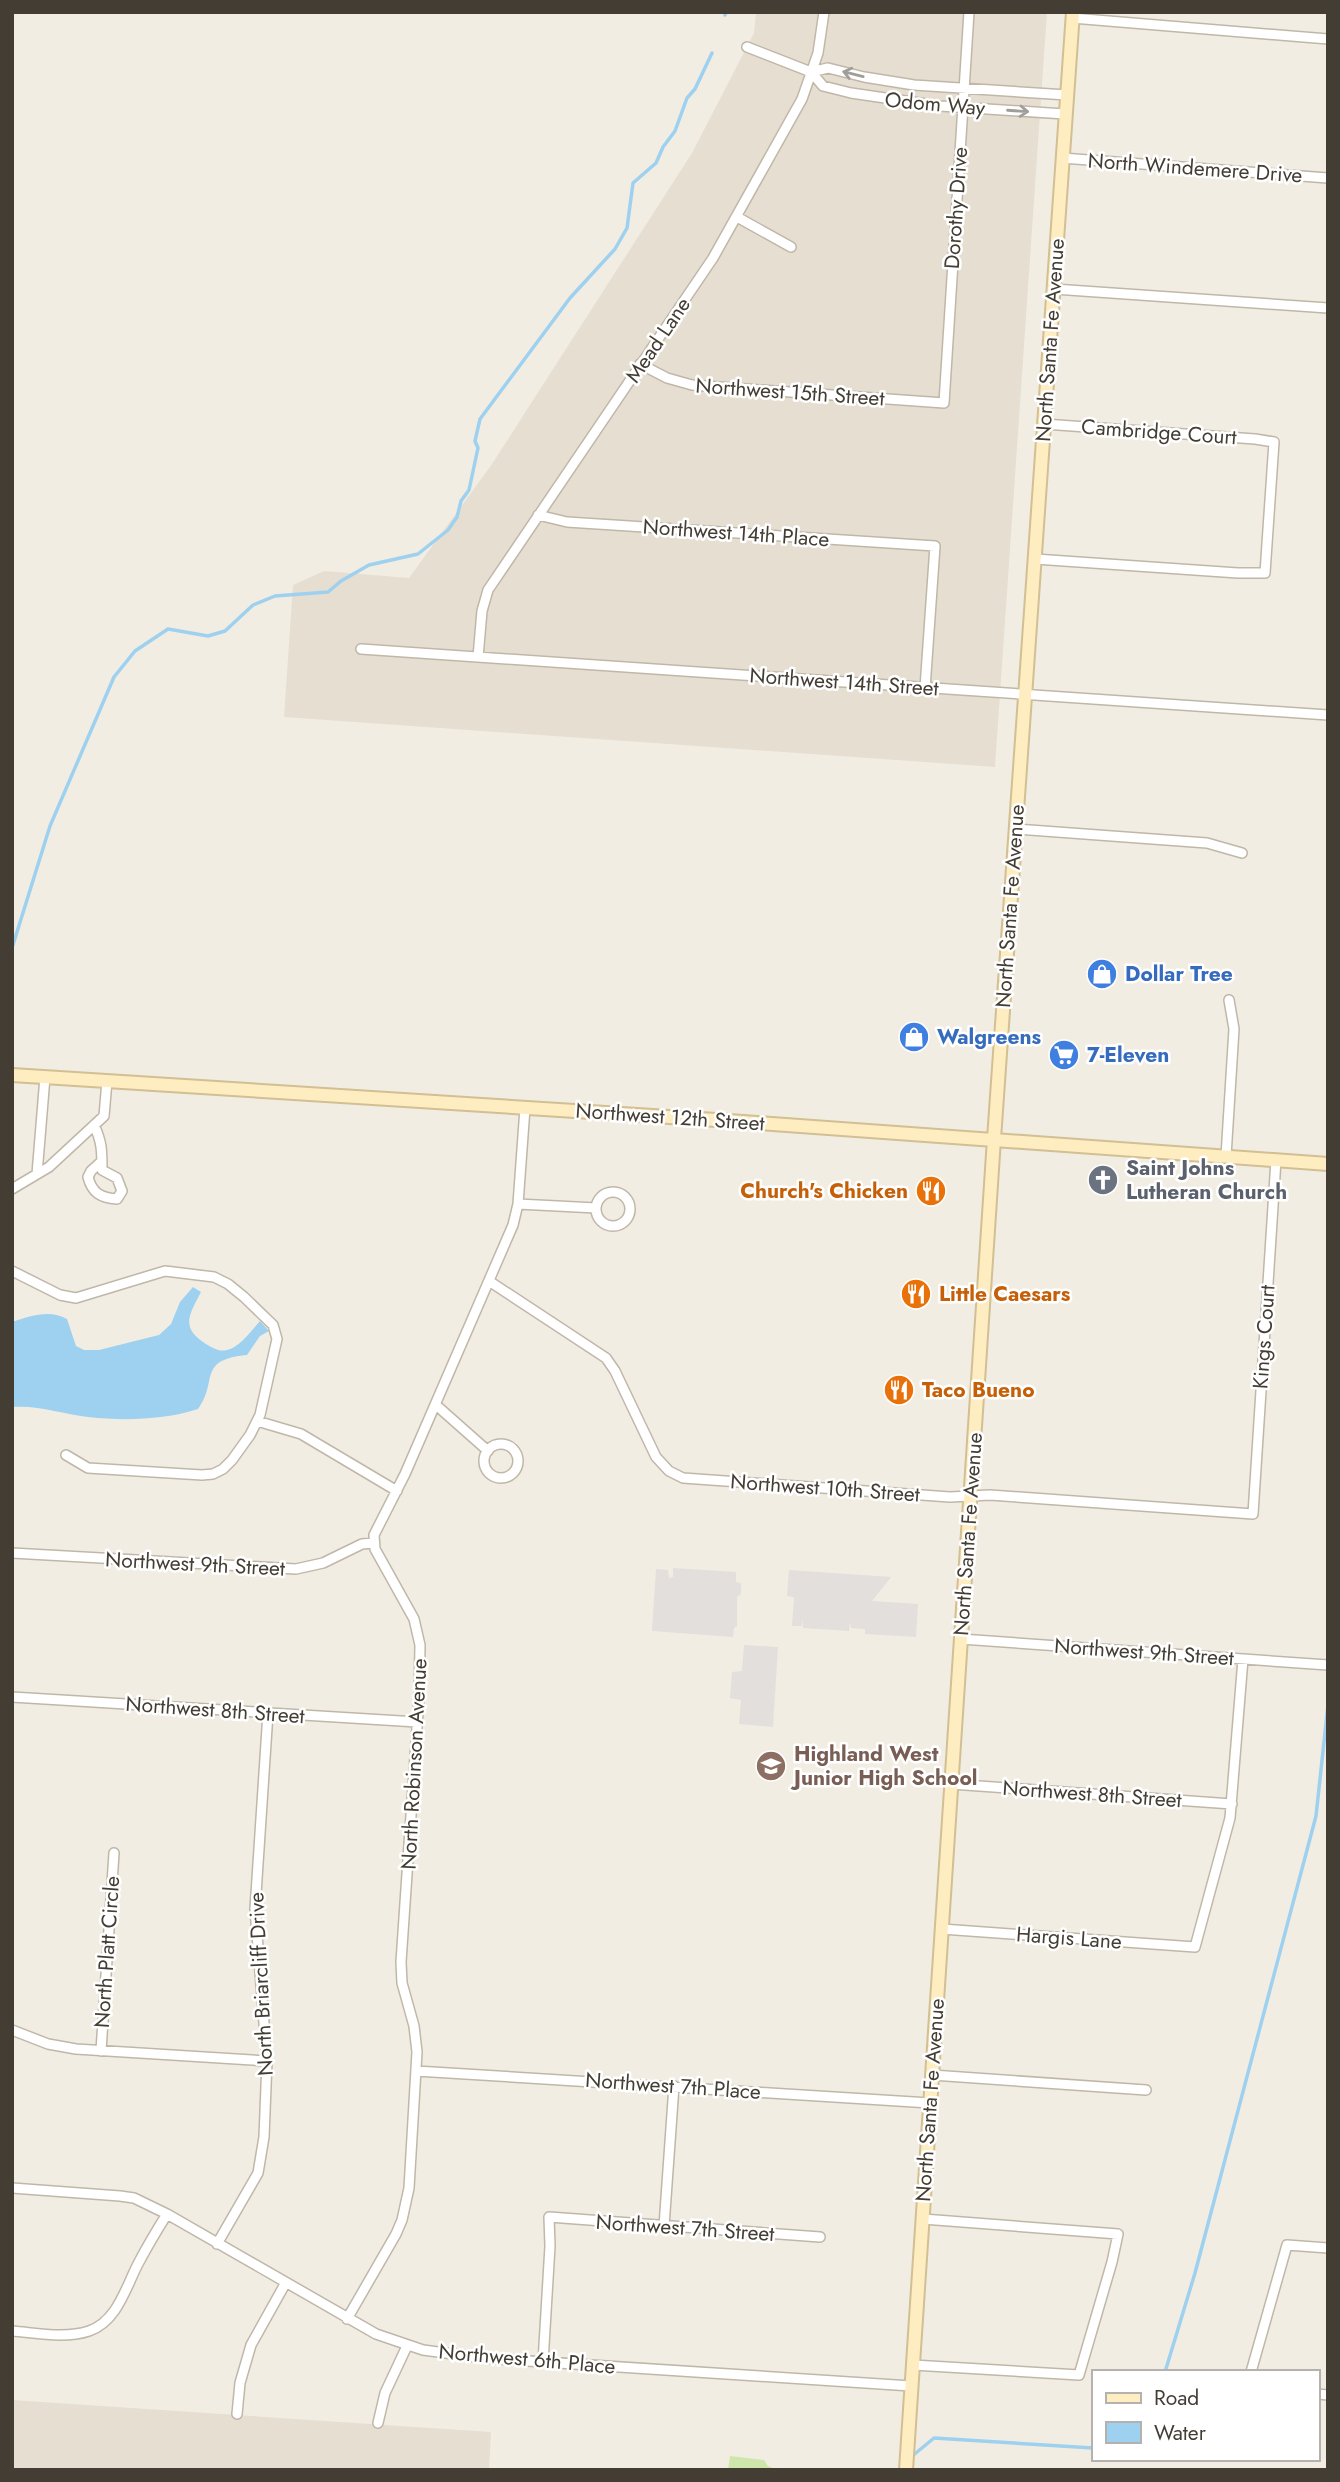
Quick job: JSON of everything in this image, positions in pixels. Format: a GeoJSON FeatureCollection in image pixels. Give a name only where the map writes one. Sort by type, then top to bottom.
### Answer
{"type":"FeatureCollection","features":[{"type":"Feature","properties":{"kind":"main road","name":"North Santa Fe Avenue"},"geometry":{"type":"LineString","coordinates":[[906,2470],[1072,15]]}},
{"type":"Feature","properties":{"kind":"main road","name":"Northwest 12th Street"},"geometry":{"type":"LineString","coordinates":[[12,1075],[994,1139],[1328,1164]]}},
{"type":"Feature","properties":{"kind":"street","name":"Mead Lane"},"geometry":{"type":"LineString","coordinates":[[478,657],[484,599],[713,258],[737,217],[802,99],[822,33],[824,12]]}},
{"type":"Feature","properties":{"kind":"street","name":"Dorothy Drive"},"geometry":{"type":"LineString","coordinates":[[944,403],[969,12]]}},
{"type":"Feature","properties":{"kind":"street"},"geometry":{"type":"LineString","coordinates":[[1072,15],[1328,39]]}},
{"type":"Feature","properties":{"kind":"street","name":"Odom Way"},"geometry":{"type":"LineString","coordinates":[[747,47],[811,72],[823,86],[851,93],[962,107],[1065,114]]}},
{"type":"Feature","properties":{"kind":"street","name":"Odom Way"},"geometry":{"type":"LineString","coordinates":[[811,72],[828,68],[886,81],[1067,95]]}},
{"type":"Feature","properties":{"kind":"street","name":"North Windemere Drive"},"geometry":{"type":"LineString","coordinates":[[1062,158],[1328,178]]}},
{"type":"Feature","properties":{"kind":"street"},"geometry":{"type":"LineString","coordinates":[[737,217],[791,247]]}},
{"type":"Feature","properties":{"kind":"street"},"geometry":{"type":"LineString","coordinates":[[1054,289],[1328,308]]}},
{"type":"Feature","properties":{"kind":"street","name":"Northwest 15th Street"},"geometry":{"type":"LineString","coordinates":[[640,364],[667,378],[692,385],[944,403]]}},
{"type":"Feature","properties":{"kind":"street","name":"Cambridge Court"},"geometry":{"type":"LineString","coordinates":[[1035,559],[1265,573],[1274,442],[1044,424]]}},
{"type":"Feature","properties":{"kind":"street","name":"Northwest 14th Place"},"geometry":{"type":"LineString","coordinates":[[538,515],[567,522],[935,546],[925,688]]}},
{"type":"Feature","properties":{"kind":"street","name":"Northwest 14th Street"},"geometry":{"type":"LineString","coordinates":[[361,649],[1328,715]]}},
{"type":"Feature","properties":{"kind":"street"},"geometry":{"type":"LineString","coordinates":[[1016,829],[1208,843],[1242,853]]}},
{"type":"Feature","properties":{"kind":"street"},"geometry":{"type":"LineString","coordinates":[[1226,1156],[1234,1029],[1229,1000]]}},
{"type":"Feature","properties":{"kind":"street"},"geometry":{"type":"LineString","coordinates":[[37,1174],[45,1077]]}},
{"type":"Feature","properties":{"kind":"street"},"geometry":{"type":"LineString","coordinates":[[12,1189],[49,1167],[104,1116],[107,1081]]}},
{"type":"Feature","properties":{"kind":"street"},"geometry":{"type":"LineString","coordinates":[[373,1543],[513,1226],[518,1203],[525,1108]]}},
{"type":"Feature","properties":{"kind":"street"},"geometry":{"type":"LineString","coordinates":[[94,1125],[102,1143],[102,1161],[102,1170],[117,1178],[122,1191],[117,1199],[97,1195],[90,1187],[88,1177],[102,1161]]}},
{"type":"Feature","properties":{"kind":"street","name":"Kings Court"},"geometry":{"type":"LineString","coordinates":[[1253,1514],[1276,1160]]}},
{"type":"Feature","properties":{"kind":"street"},"geometry":{"type":"LineString","coordinates":[[518,1203],[596,1208]]}},
{"type":"Feature","properties":{"kind":"street"},"geometry":{"type":"LineString","coordinates":[[12,1271],[60,1295],[76,1298],[165,1271],[214,1277],[228,1284],[273,1325],[277,1339],[257,1421],[250,1435],[223,1469],[202,1475],[88,1468],[65,1455]]}},
{"type":"Feature","properties":{"kind":"street","name":"Northwest 10th Street"},"geometry":{"type":"LineString","coordinates":[[489,1281],[606,1358],[615,1371],[656,1457],[676,1475],[690,1480],[1253,1514]]}},
{"type":"Feature","properties":{"kind":"street"},"geometry":{"type":"LineString","coordinates":[[436,1405],[488,1451]]}},
{"type":"Feature","properties":{"kind":"street"},"geometry":{"type":"LineString","coordinates":[[257,1421],[301,1434],[397,1491]]}},
{"type":"Feature","properties":{"kind":"street","name":"Northwest 9th Street"},"geometry":{"type":"LineString","coordinates":[[12,1553],[296,1569],[323,1563],[362,1544],[373,1543]]}},
{"type":"Feature","properties":{"kind":"street","name":"North Robinson Avenue"},"geometry":{"type":"LineString","coordinates":[[347,2319],[402,2220],[408,2189],[416,2071],[414,2026],[402,1983],[401,1962],[420,1655],[414,1619],[373,1543]]}},
{"type":"Feature","properties":{"kind":"street","name":"Northwest 9th Street"},"geometry":{"type":"LineString","coordinates":[[961,1639],[1323,1665]]}},
{"type":"Feature","properties":{"kind":"street"},"geometry":{"type":"LineString","coordinates":[[1233,1804],[1243,1659]]}},
{"type":"Feature","properties":{"kind":"street","name":"Northwest 8th Street"},"geometry":{"type":"LineString","coordinates":[[12,1697],[417,1722]]}},
{"type":"Feature","properties":{"kind":"street","name":"North Briarcliff Drive"},"geometry":{"type":"LineString","coordinates":[[217,2244],[260,2166],[267,2061],[255,1909],[268,1713]]}},
{"type":"Feature","properties":{"kind":"street","name":"Northwest 8th Street"},"geometry":{"type":"LineString","coordinates":[[951,1784],[1233,1804]]}},
{"type":"Feature","properties":{"kind":"street","name":"Hargis Lane"},"geometry":{"type":"LineString","coordinates":[[942,1929],[1195,1947],[1233,1804]]}},
{"type":"Feature","properties":{"kind":"street","name":"North Platt Circle"},"geometry":{"type":"LineString","coordinates":[[101,2051],[114,1853]]}},
{"type":"Feature","properties":{"kind":"street"},"geometry":{"type":"LineString","coordinates":[[12,2029],[48,2044],[101,2051],[267,2061]]}},
{"type":"Feature","properties":{"kind":"street","name":"Northwest 7th Place"},"geometry":{"type":"LineString","coordinates":[[416,2071],[930,2103]]}},
{"type":"Feature","properties":{"kind":"street"},"geometry":{"type":"LineString","coordinates":[[932,2075],[1146,2090]]}},
{"type":"Feature","properties":{"kind":"street"},"geometry":{"type":"LineString","coordinates":[[664,2226],[674,2086]]}},
{"type":"Feature","properties":{"kind":"street","name":"Northwest 6th Place"},"geometry":{"type":"LineString","coordinates":[[12,2188],[134,2198],[167,2214],[347,2319],[407,2346],[454,2356],[911,2386]]}},
{"type":"Feature","properties":{"kind":"street"},"geometry":{"type":"LineString","coordinates":[[12,2331],[68,2334],[90,2330],[104,2323],[119,2303],[143,2254],[167,2214]]}},
{"type":"Feature","properties":{"kind":"street","name":"Northwest 7th Street"},"geometry":{"type":"LineString","coordinates":[[543,2362],[550,2246],[549,2217],[820,2237]]}},
{"type":"Feature","properties":{"kind":"street"},"geometry":{"type":"LineString","coordinates":[[913,2365],[1079,2375],[1118,2234],[923,2220]]}},
{"type":"Feature","properties":{"kind":"street"},"geometry":{"type":"LineString","coordinates":[[1252,2370],[1287,2245],[1328,2248]]}},
{"type":"Feature","properties":{"kind":"street"},"geometry":{"type":"LineString","coordinates":[[237,2414],[240,2383],[251,2344],[285,2284]]}},
{"type":"Feature","properties":{"kind":"street"},"geometry":{"type":"LineString","coordinates":[[378,2423],[385,2393],[407,2346]]}},
{"type":"Feature","properties":{"kind":"shaded area"},"geometry":{"type":"Polygon","coordinates":[[[756,12],[1047,12],[995,767],[284,717],[293,585],[324,571],[409,578],[492,464],[692,153],[754,33],[756,12]]]}},
{"type":"Feature","properties":{"kind":"shaded area"},"geometry":{"type":"Polygon","coordinates":[[[673,1568],[736,1572],[736,1582],[741,1583],[741,1594],[737,1597],[737,1626],[734,1628],[733,1637],[652,1631],[656,1569],[668,1570],[669,1578],[673,1577],[673,1568]]]}},
{"type":"Feature","properties":{"kind":"shaded area"},"geometry":{"type":"Polygon","coordinates":[[[789,1570],[891,1577],[872,1601],[918,1604],[916,1637],[865,1634],[865,1629],[851,1628],[850,1621],[849,1631],[803,1628],[803,1618],[802,1626],[792,1626],[794,1597],[787,1596],[789,1570]]]}},
{"type":"Feature","properties":{"kind":"shaded area"},"geometry":{"type":"Polygon","coordinates":[[[744,1645],[778,1647],[773,1727],[739,1724],[741,1700],[730,1698],[732,1672],[742,1671],[744,1645]]]}},
{"type":"Feature","properties":{"kind":"shaded area"},"geometry":{"type":"Polygon","coordinates":[[[12,2400],[491,2432],[489,2470],[12,2470],[12,2400]]]}},
{"type":"Feature","properties":{"kind":"green space"},"geometry":{"type":"Polygon","coordinates":[[[730,2456],[764,2460],[768,2466],[778,2470],[728,2470],[730,2456]]]}},
{"type":"Feature","properties":{"kind":"water"},"geometry":{"type":"Polygon","coordinates":[[[193,1287],[201,1292],[190,1314],[190,1327],[206,1344],[219,1350],[232,1348],[260,1321],[269,1331],[260,1336],[247,1355],[231,1358],[215,1367],[198,1409],[143,1419],[115,1419],[32,1407],[12,1407],[12,1322],[40,1314],[54,1314],[67,1319],[76,1346],[84,1350],[99,1350],[159,1335],[171,1324],[180,1302],[193,1287]]]}},
{"type":"Feature","properties":{"kind":"waterway"},"geometry":{"type":"LineString","coordinates":[[12,948],[50,826],[114,677],[135,651],[168,629],[208,636],[225,631],[253,605],[275,596],[328,592],[369,565],[418,554],[448,530],[469,490],[478,448],[475,441],[480,419],[570,298],[615,249],[627,228],[633,183],[656,163],[663,147],[675,131],[687,98],[695,89],[712,53]]}},
{"type":"Feature","properties":{"kind":"waterway"},"geometry":{"type":"LineString","coordinates":[[1166,2370],[1195,2273],[1316,1816],[1328,1705]]}},
{"type":"Feature","properties":{"kind":"waterway"},"geometry":{"type":"LineString","coordinates":[[911,2457],[934,2438],[1092,2448]]}},
{"type":"Feature","properties":{"kind":"place","name":"Dollar Tree"},"geometry":{"type":"Point","coordinates":[1102,974]}},
{"type":"Feature","properties":{"kind":"place","name":"Walgreens"},"geometry":{"type":"Point","coordinates":[914,1037]}},
{"type":"Feature","properties":{"kind":"place","name":"7-Eleven"},"geometry":{"type":"Point","coordinates":[1064,1055]}},
{"type":"Feature","properties":{"kind":"place","name":"Saint Johns Lutheran Church"},"geometry":{"type":"Point","coordinates":[1103,1180]}},
{"type":"Feature","properties":{"kind":"place","name":"Church's Chicken"},"geometry":{"type":"Point","coordinates":[931,1191]}},
{"type":"Feature","properties":{"kind":"place","name":"Little Caesars"},"geometry":{"type":"Point","coordinates":[916,1294]}},
{"type":"Feature","properties":{"kind":"place","name":"Taco Bueno"},"geometry":{"type":"Point","coordinates":[899,1390]}},
{"type":"Feature","properties":{"kind":"place","name":"Highland West Junior High School"},"geometry":{"type":"Point","coordinates":[771,1766]}}]}
